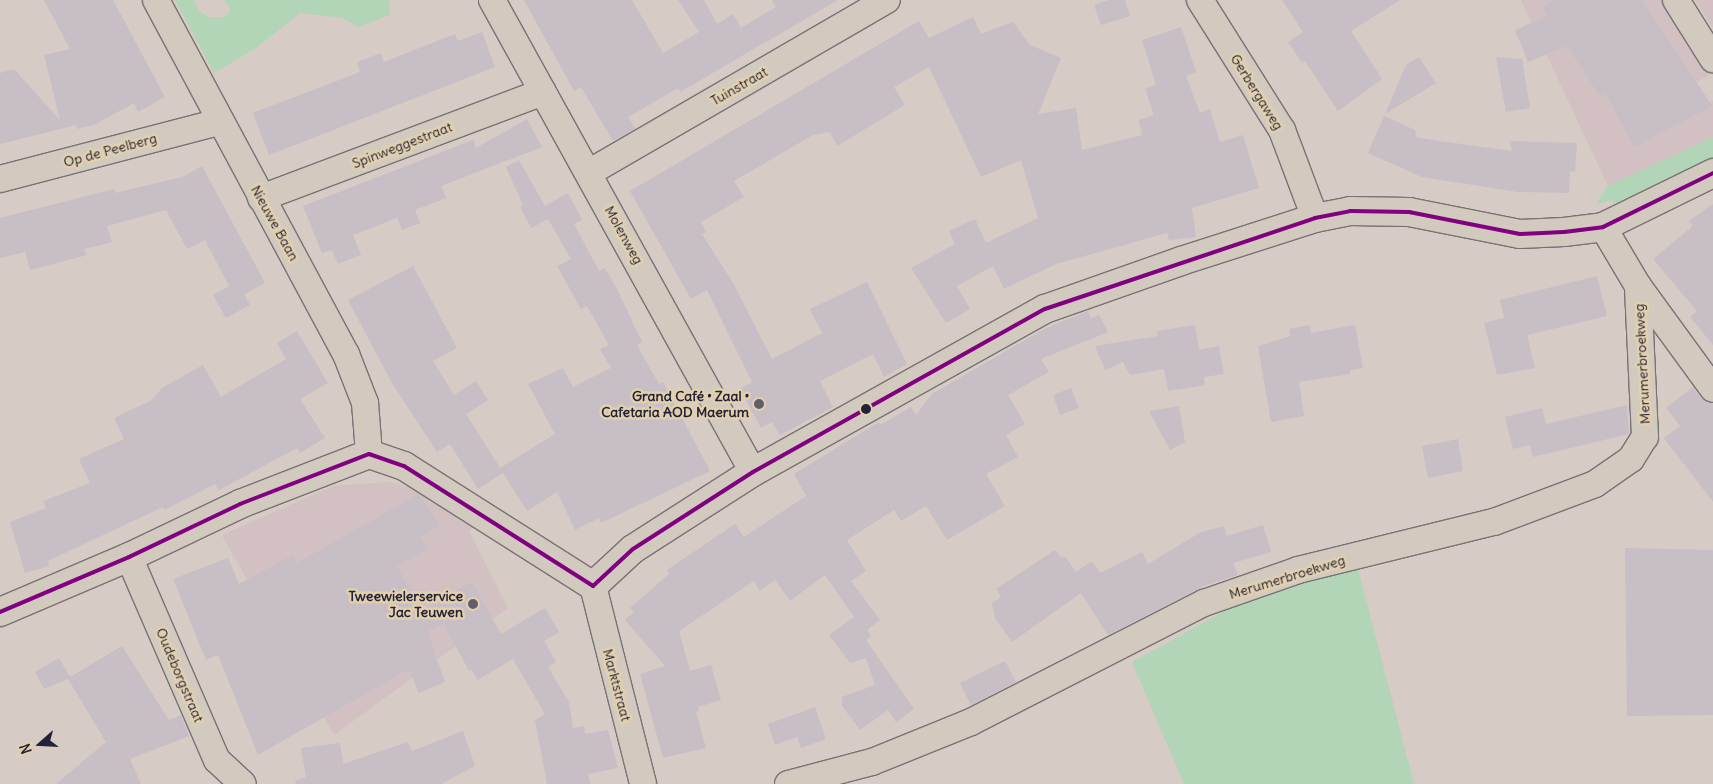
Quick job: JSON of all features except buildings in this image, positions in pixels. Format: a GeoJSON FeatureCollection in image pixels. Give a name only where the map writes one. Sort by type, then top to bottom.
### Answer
{"type":"FeatureCollection","features":[{"type":"Feature","properties":{"kind":"street","name":"Nieuwe Baan"},"geometry":{"type":"LineString","coordinates":[[156,0],[346,354],[365,404],[369,454]]}},
{"type":"Feature","properties":{"kind":"street","name":"Molenweg"},"geometry":{"type":"LineString","coordinates":[[492,0],[590,172],[753,472]]}},
{"type":"Feature","properties":{"kind":"street","name":"Tuinstraat"},"geometry":{"type":"LineString","coordinates":[[590,172],[888,0]]}},
{"type":"Feature","properties":{"kind":"street","name":"Gerbergaweg"},"geometry":{"type":"LineString","coordinates":[[1200,0],[1282,130],[1315,218]]}},
{"type":"Feature","properties":{"kind":"street"},"geometry":{"type":"LineString","coordinates":[[1676,0],[1713,59]]}},
{"type":"Feature","properties":{"kind":"street","name":"Spinweggestraat"},"geometry":{"type":"LineString","coordinates":[[261,198],[543,92]]}},
{"type":"Feature","properties":{"kind":"street","name":"Op de Peelberg"},"geometry":{"type":"LineString","coordinates":[[0,179],[220,122]]}},
{"type":"Feature","properties":{"kind":"street"},"geometry":{"type":"LineString","coordinates":[[0,612],[129,557],[240,504],[369,454],[404,466],[592,586],[632,549],[753,472],[1045,309],[1181,260],[1315,218],[1350,211],[1409,212],[1520,234],[1603,227],[1713,173]]}},
{"type":"Feature","properties":{"kind":"street","name":"Merumerbroekweg"},"geometry":{"type":"LineString","coordinates":[[1603,227],[1638,286],[1713,389]]}},
{"type":"Feature","properties":{"kind":"street","name":"Merumerbroekweg"},"geometry":{"type":"LineString","coordinates":[[788,784],[872,762],[971,722],[1204,603],[1298,570],[1494,522],[1595,484],[1630,458],[1645,437],[1638,286]]}},
{"type":"Feature","properties":{"kind":"street","name":"Oudeborgstraat"},"geometry":{"type":"LineString","coordinates":[[129,557],[217,760],[243,784]]}},
{"type":"Feature","properties":{"kind":"street","name":"Marktstraat"},"geometry":{"type":"LineString","coordinates":[[592,586],[643,784]]}},
{"type":"Feature","properties":{"kind":"shaded area"},"geometry":{"type":"Polygon","coordinates":[[[1521,0],[1666,0],[1709,66],[1708,76],[1696,82],[1710,103],[1713,100],[1713,137],[1608,186],[1521,0]]]}},
{"type":"Feature","properties":{"kind":"shaded area"},"geometry":{"type":"Polygon","coordinates":[[[1695,0],[1713,0],[1713,28],[1695,0]]]}},
{"type":"Feature","properties":{"kind":"shaded area"},"geometry":{"type":"Polygon","coordinates":[[[389,482],[433,493],[475,526],[469,531],[508,608],[334,735],[222,535],[333,486],[389,482]]]}},
{"type":"Feature","properties":{"kind":"green space"},"geometry":{"type":"Polygon","coordinates":[[[175,0],[194,0],[198,10],[209,17],[224,17],[229,14],[229,7],[224,0],[389,0],[390,15],[358,27],[343,18],[300,13],[256,48],[214,73],[175,0]]]}},
{"type":"Feature","properties":{"kind":"green space"},"geometry":{"type":"Polygon","coordinates":[[[1713,137],[1713,158],[1614,204],[1612,200],[1596,205],[1607,186],[1713,137]]]}},
{"type":"Feature","properties":{"kind":"green space"},"geometry":{"type":"Polygon","coordinates":[[[1357,565],[1414,784],[1184,784],[1132,662],[1243,601],[1357,565]]]}},
{"type":"Feature","properties":{"kind":"transit line"},"geometry":{"type":"LineString","coordinates":[[0,612],[129,557],[240,504],[369,454],[404,466],[593,586],[633,549],[753,472],[1045,309],[1315,218],[1350,211],[1409,212],[1520,234],[1564,232],[1603,227],[1713,173]]}},
{"type":"Feature","properties":{"kind":"place","name":"Grand Café • Zaal • Cafetaria AOD Maerum"},"geometry":{"type":"Point","coordinates":[759,404]}},
{"type":"Feature","properties":{"kind":"place","name":"Tweewielerservice Jac Teuwen"},"geometry":{"type":"Point","coordinates":[473,604]}}]}
